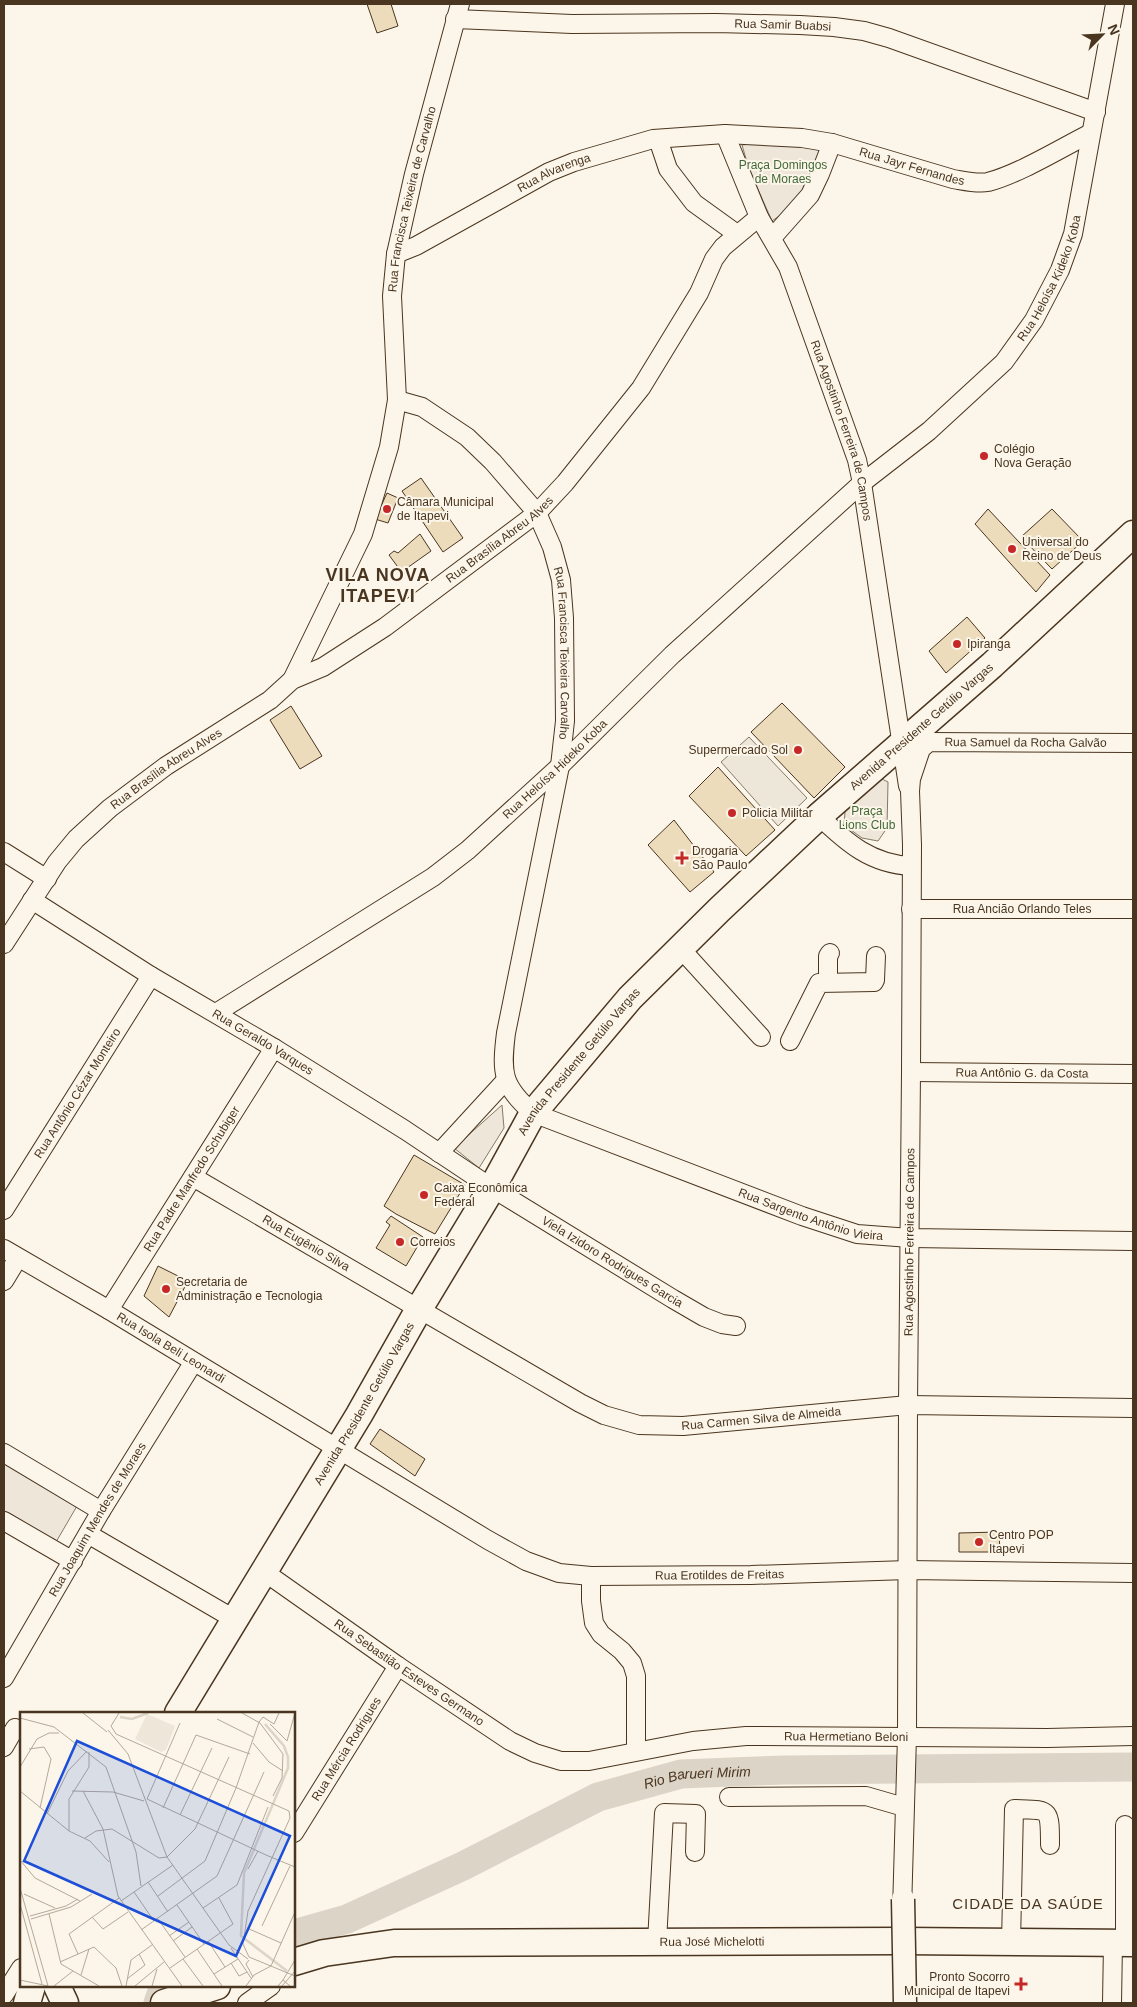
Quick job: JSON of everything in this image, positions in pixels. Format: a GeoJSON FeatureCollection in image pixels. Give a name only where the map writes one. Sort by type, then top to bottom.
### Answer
{"type":"FeatureCollection","features":[{"type":"Feature","properties":{"kind":"highway","name":"Avenida Presidente Getúlio Vargas"},"geometry":{"type":"LineString","coordinates":[[179,1712],[263,1570],[360,1415],[419,1309],[492,1188],[534,1113],[630,998],[680,949],[819,816],[911,746],[1133,534]]}},
{"type":"Feature","properties":{"kind":"highway","name":"Rua José Michelotti"},"geometry":{"type":"LineString","coordinates":[[295,1962],[324,1953],[394,1943],[902,1941],[1124,1943]]}},
{"type":"Feature","properties":{"kind":"highway"},"geometry":{"type":"LineString","coordinates":[[27,2003],[32,1987]]}},
{"type":"Feature","properties":{"kind":"highway"},"geometry":{"type":"LineString","coordinates":[[57,1987],[65,2003]]}},
{"type":"Feature","properties":{"kind":"highway"},"geometry":{"type":"LineString","coordinates":[[174,2000],[214,1987]]}},
{"type":"Feature","properties":{"kind":"main road"},"geometry":{"type":"LineString","coordinates":[[903,1899],[903,2003]]}},
{"type":"Feature","properties":{"kind":"street","name":"Rua Heloísa Kideko Koba"},"geometry":{"type":"LineString","coordinates":[[862,483],[929,431],[1004,362],[1034,320],[1060,270],[1073,234],[1115,4]]}},
{"type":"Feature","properties":{"kind":"street","name":"Rua Samir Buabsi"},"geometry":{"type":"LineString","coordinates":[[457,11],[572,24],[735,23],[834,27],[864,31],[889,38],[1096,112]]}},
{"type":"Feature","properties":{"kind":"street","name":"Rua Francisca Teixeira de Carvalho"},"geometry":{"type":"LineString","coordinates":[[292,680],[362,534],[390,447],[397,400],[392,296],[396,254],[414,174],[457,11]]}},
{"type":"Feature","properties":{"kind":"street","name":"Rua Jayr Fernandes"},"geometry":{"type":"LineString","coordinates":[[725,134],[775,136],[832,143],[953,179],[987,182],[1007,175],[1091,133]]}},
{"type":"Feature","properties":{"kind":"street","name":"Rua Alvarenga"},"geometry":{"type":"LineString","coordinates":[[396,254],[416,246],[549,172],[603,153],[658,139],[725,134]]}},
{"type":"Feature","properties":{"kind":"street","name":"Rua Agostinho Ferreira de Campos"},"geometry":{"type":"LineString","coordinates":[[725,134],[759,217],[791,276],[857,460],[911,746],[906,780],[910,791],[912,1072],[908,1405],[907,1745],[902,1941],[903,2003]]}},
{"type":"Feature","properties":{"kind":"street"},"geometry":{"type":"LineString","coordinates":[[658,139],[668,169],[694,203],[737,234]]}},
{"type":"Feature","properties":{"kind":"street"},"geometry":{"type":"LineString","coordinates":[[772,238],[810,195],[832,143]]}},
{"type":"Feature","properties":{"kind":"street","name":"Rua Brasília Abreu Alves"},"geometry":{"type":"LineString","coordinates":[[4,944],[57,862],[76,839],[110,808],[166,766],[270,700],[292,680],[323,667],[385,628],[537,513],[565,483],[641,388],[698,293],[714,259],[723,247],[759,217]]}},
{"type":"Feature","properties":{"kind":"street","name":"Rua Francisca Teixeira Carvalho"},"geometry":{"type":"LineString","coordinates":[[397,400],[422,407],[467,436],[493,462],[537,513],[552,547],[561,580],[564,618],[565,721],[560,766],[506,1033],[503,1057],[506,1080],[514,1094],[534,1113]]}},
{"type":"Feature","properties":{"kind":"street","name":"Rua Heloísa Hideko Koba"},"geometry":{"type":"LineString","coordinates":[[216,1013],[433,877],[468,850],[560,766],[672,655],[862,483]]}},
{"type":"Feature","properties":{"kind":"street","name":"Rua Samuel da Rocha Galvão"},"geometry":{"type":"LineString","coordinates":[[911,746],[936,741],[962,743],[1133,743]]}},
{"type":"Feature","properties":{"kind":"street"},"geometry":{"type":"LineString","coordinates":[[819,816],[849,844],[865,854],[900,865],[911,866]]}},
{"type":"Feature","properties":{"kind":"street"},"geometry":{"type":"LineString","coordinates":[[4,852],[47,878]]}},
{"type":"Feature","properties":{"kind":"street","name":"Rua Geraldo Varques"},"geometry":{"type":"LineString","coordinates":[[32,900],[151,976],[274,1048],[492,1188]]}},
{"type":"Feature","properties":{"kind":"street","name":"Rua Ancião Orlando Teles"},"geometry":{"type":"LineString","coordinates":[[911,909],[1133,909]]}},
{"type":"Feature","properties":{"kind":"street"},"geometry":{"type":"LineString","coordinates":[[680,949],[761,1037]]}},
{"type":"Feature","properties":{"kind":"street"},"geometry":{"type":"LineString","coordinates":[[828,982],[828,956],[830,953]]}},
{"type":"Feature","properties":{"kind":"street"},"geometry":{"type":"LineString","coordinates":[[790,1041],[818,984],[828,982],[874,982],[876,956]]}},
{"type":"Feature","properties":{"kind":"street","name":"Rua Antônio Cézar Monteiro"},"geometry":{"type":"LineString","coordinates":[[4,1210],[151,976]]}},
{"type":"Feature","properties":{"kind":"street","name":"Rua Padre Manfredo Schubiger"},"geometry":{"type":"LineString","coordinates":[[109,1310],[274,1048]]}},
{"type":"Feature","properties":{"kind":"street","name":"Rua Antônio G. da Costa"},"geometry":{"type":"LineString","coordinates":[[912,1072],[1133,1074]]}},
{"type":"Feature","properties":{"kind":"street"},"geometry":{"type":"LineString","coordinates":[[439,1153],[506,1080]]}},
{"type":"Feature","properties":{"kind":"street","name":"Rua Sargento Antônio Vieira"},"geometry":{"type":"LineString","coordinates":[[534,1113],[701,1178],[832,1227],[857,1234],[910,1238],[1133,1241]]}},
{"type":"Feature","properties":{"kind":"street","name":"Rua Eugênio Silva"},"geometry":{"type":"LineString","coordinates":[[193,1177],[419,1309]]}},
{"type":"Feature","properties":{"kind":"street","name":"Viela Izidoro Rodrigues Garcia"},"geometry":{"type":"LineString","coordinates":[[492,1188],[704,1317],[722,1324],[736,1326]]}},
{"type":"Feature","properties":{"kind":"street"},"geometry":{"type":"LineString","coordinates":[[4,1281],[11,1253]]}},
{"type":"Feature","properties":{"kind":"street","name":"Rua Isola Beli Leonardi"},"geometry":{"type":"LineString","coordinates":[[11,1253],[109,1310],[337,1450]]}},
{"type":"Feature","properties":{"kind":"street","name":"Rua Carmen Silva de Almeida"},"geometry":{"type":"LineString","coordinates":[[419,1309],[580,1403],[604,1415],[639,1425],[683,1426],[908,1405],[1133,1408]]}},
{"type":"Feature","properties":{"kind":"street","name":"Rua Joaquim Mendes de Moraes"},"geometry":{"type":"LineString","coordinates":[[4,1678],[101,1511],[193,1363]]}},
{"type":"Feature","properties":{"kind":"street","name":"Rua Erotildes de Freitas"},"geometry":{"type":"LineString","coordinates":[[337,1450],[526,1561],[560,1573],[591,1576],[751,1575],[908,1570],[1133,1573]]}},
{"type":"Feature","properties":{"kind":"street"},"geometry":{"type":"LineString","coordinates":[[4,1453],[101,1511]]}},
{"type":"Feature","properties":{"kind":"street"},"geometry":{"type":"LineString","coordinates":[[4,1521],[73,1561]]}},
{"type":"Feature","properties":{"kind":"street"},"geometry":{"type":"LineString","coordinates":[[88,1534],[234,1619]]}},
{"type":"Feature","properties":{"kind":"street","name":"Rua Sebastião Esteves Germano"},"geometry":{"type":"LineString","coordinates":[[263,1570],[398,1666],[510,1741],[535,1753],[562,1761]]}},
{"type":"Feature","properties":{"kind":"street"},"geometry":{"type":"LineString","coordinates":[[591,1576],[591,1601],[594,1623],[601,1634],[622,1651],[632,1663],[636,1676],[636,1752]]}},
{"type":"Feature","properties":{"kind":"street","name":"Rua Mércia Rodrigues"},"geometry":{"type":"LineString","coordinates":[[295,1831],[398,1666]]}},
{"type":"Feature","properties":{"kind":"street"},"geometry":{"type":"LineString","coordinates":[[4,1747],[13,1727]]}},
{"type":"Feature","properties":{"kind":"street","name":"Rua Hermetiano Beloni"},"geometry":{"type":"LineString","coordinates":[[562,1761],[589,1761],[717,1738],[907,1745],[1133,1736]]}},
{"type":"Feature","properties":{"kind":"street"},"geometry":{"type":"LineString","coordinates":[[729,1797],[866,1796],[904,1807]]}},
{"type":"Feature","properties":{"kind":"street"},"geometry":{"type":"LineString","coordinates":[[1011,1942],[1014,1809],[1042,1810],[1047,1813],[1050,1819],[1050,1845]]}},
{"type":"Feature","properties":{"kind":"street"},"geometry":{"type":"LineString","coordinates":[[657,1942],[664,1813],[696,1814],[695,1852]]}},
{"type":"Feature","properties":{"kind":"street"},"geometry":{"type":"LineString","coordinates":[[1112,2003],[1124,1943],[1125,1825]]}},
{"type":"Feature","properties":{"kind":"street"},"geometry":{"type":"LineString","coordinates":[[295,1970],[324,1953]]}},
{"type":"Feature","properties":{"kind":"street"},"geometry":{"type":"LineString","coordinates":[[4,1994],[20,1970]]}},
{"type":"Feature","properties":{"kind":"street"},"geometry":{"type":"LineString","coordinates":[[247,2003],[270,1987]]}},
{"type":"Feature","properties":{"kind":"green space","name":"Praça Domingos de Moraes"},"geometry":{"type":"Polygon","coordinates":[[[779,141],[819,146],[827,153],[813,184],[786,211],[772,221],[749,169],[742,145],[779,141]]]}},
{"type":"Feature","properties":{"kind":"green space","name":"Praça Lions Club"},"geometry":{"type":"Polygon","coordinates":[[[880,778],[888,782],[887,828],[878,841],[862,838],[844,825],[845,812],[880,778]]]}},
{"type":"Feature","properties":{"kind":"green space"},"geometry":{"type":"Polygon","coordinates":[[[502,1105],[504,1128],[479,1168],[454,1148],[502,1105]]]}},
{"type":"Feature","properties":{"kind":"green space"},"geometry":{"type":"Polygon","coordinates":[[[4,1461],[77,1506],[56,1542],[4,1511],[4,1461]]]}},
{"type":"Feature","properties":{"kind":"shaded area"},"geometry":{"type":"Polygon","coordinates":[[[749,737],[807,798],[778,826],[721,762],[749,737]]]}},
{"type":"Feature","properties":{"kind":"building"},"geometry":{"type":"Polygon","coordinates":[[[367,4],[391,4],[398,26],[377,33],[367,4]]]}},
{"type":"Feature","properties":{"kind":"building"},"geometry":{"type":"Polygon","coordinates":[[[421,478],[463,538],[443,552],[402,491],[421,478]]]}},
{"type":"Feature","properties":{"kind":"building","name":"Câmara Municipal de Itapevi"},"geometry":{"type":"Polygon","coordinates":[[[387,493],[398,498],[388,523],[375,519],[387,493]]]}},
{"type":"Feature","properties":{"kind":"building","name":"Universal do Reino de Deus"},"geometry":{"type":"Polygon","coordinates":[[[988,509],[1050,575],[1036,592],[975,524],[988,509]]]}},
{"type":"Feature","properties":{"kind":"building"},"geometry":{"type":"Polygon","coordinates":[[[1052,509],[1083,541],[1052,569],[1021,537],[1052,509]]]}},
{"type":"Feature","properties":{"kind":"building"},"geometry":{"type":"Polygon","coordinates":[[[420,534],[431,551],[407,568],[409,570],[403,574],[389,555],[394,551],[398,553],[420,534]]]}},
{"type":"Feature","properties":{"kind":"building","name":"Ipiranga"},"geometry":{"type":"Polygon","coordinates":[[[967,617],[985,638],[946,673],[929,651],[967,617]]]}},
{"type":"Feature","properties":{"kind":"building","name":"Supermercado Sol"},"geometry":{"type":"Polygon","coordinates":[[[782,703],[845,767],[814,798],[751,732],[782,703]]]}},
{"type":"Feature","properties":{"kind":"building"},"geometry":{"type":"Polygon","coordinates":[[[291,706],[322,756],[300,769],[270,720],[291,706]]]}},
{"type":"Feature","properties":{"kind":"building","name":"Policia Militar"},"geometry":{"type":"Polygon","coordinates":[[[718,767],[775,830],[746,856],[689,796],[718,767]]]}},
{"type":"Feature","properties":{"kind":"building","name":"Drogaria São Paulo"},"geometry":{"type":"Polygon","coordinates":[[[674,820],[714,872],[690,892],[648,845],[674,820]]]}},
{"type":"Feature","properties":{"kind":"building","name":"Caixa Econômica Federal"},"geometry":{"type":"Polygon","coordinates":[[[414,1155],[465,1185],[435,1234],[384,1206],[414,1155]]]}},
{"type":"Feature","properties":{"kind":"building","name":"Correios"},"geometry":{"type":"Polygon","coordinates":[[[391,1216],[423,1237],[406,1266],[376,1248],[390,1225],[386,1222],[391,1216]]]}},
{"type":"Feature","properties":{"kind":"building","name":"Secretaria de Administração e Tecnologia"},"geometry":{"type":"Polygon","coordinates":[[[158,1266],[188,1281],[169,1317],[144,1296],[158,1266]]]}},
{"type":"Feature","properties":{"kind":"building"},"geometry":{"type":"Polygon","coordinates":[[[380,1429],[425,1459],[415,1476],[370,1444],[380,1429]]]}},
{"type":"Feature","properties":{"kind":"building","name":"Centro POP Itapevi"},"geometry":{"type":"Polygon","coordinates":[[[999,1532],[1000,1552],[959,1552],[959,1533],[999,1532]]]}},
{"type":"Feature","properties":{"kind":"waterway","name":"Rio Barueri Mirim"},"geometry":{"type":"LineString","coordinates":[[295,1934],[347,1919],[463,1866],[598,1797],[681,1774],[784,1770],[1133,1767]]}},
{"type":"Feature","properties":{"kind":"waterway","name":"Rio Barueri Mirim"},"geometry":{"type":"LineString","coordinates":[[158,2003],[164,1987]]}},
{"type":"Feature","properties":{"kind":"place","name":"Colégio Nova Geração"},"geometry":{"type":"Point","coordinates":[984,456]}},
{"type":"Feature","properties":{"kind":"place","name":"Câmara Municipal de Itapevi"},"geometry":{"type":"Point","coordinates":[387,509]}},
{"type":"Feature","properties":{"kind":"place","name":"Universal do Reino de Deus"},"geometry":{"type":"Point","coordinates":[1012,549]}},
{"type":"Feature","properties":{"kind":"place","name":"Ipiranga"},"geometry":{"type":"Point","coordinates":[957,644]}},
{"type":"Feature","properties":{"kind":"place","name":"Supermercado Sol"},"geometry":{"type":"Point","coordinates":[798,750]}},
{"type":"Feature","properties":{"kind":"place","name":"Policia Militar"},"geometry":{"type":"Point","coordinates":[732,813]}},
{"type":"Feature","properties":{"kind":"place","name":"Drogaria São Paulo"},"geometry":{"type":"Point","coordinates":[682,858]}},
{"type":"Feature","properties":{"kind":"place","name":"Caixa Econômica Federal"},"geometry":{"type":"Point","coordinates":[424,1195]}},
{"type":"Feature","properties":{"kind":"place","name":"Correios"},"geometry":{"type":"Point","coordinates":[400,1242]}},
{"type":"Feature","properties":{"kind":"place","name":"Secretaria de Administração e Tecnologia"},"geometry":{"type":"Point","coordinates":[166,1289]}},
{"type":"Feature","properties":{"kind":"place","name":"Centro POP Itapevi"},"geometry":{"type":"Point","coordinates":[979,1542]}},
{"type":"Feature","properties":{"kind":"place","name":"Pronto Socorro Municipal de Itapevi"},"geometry":{"type":"Point","coordinates":[1021,1984]}},
{"type":"Feature","properties":{"kind":"district","name":"VILA NOVA ITAPEVI"},"geometry":{"type":"Point","coordinates":[378,585]}},
{"type":"Feature","properties":{"kind":"district","name":"CIDADE DA SAÚDE"},"geometry":{"type":"Point","coordinates":[1028,1904]}}]}
